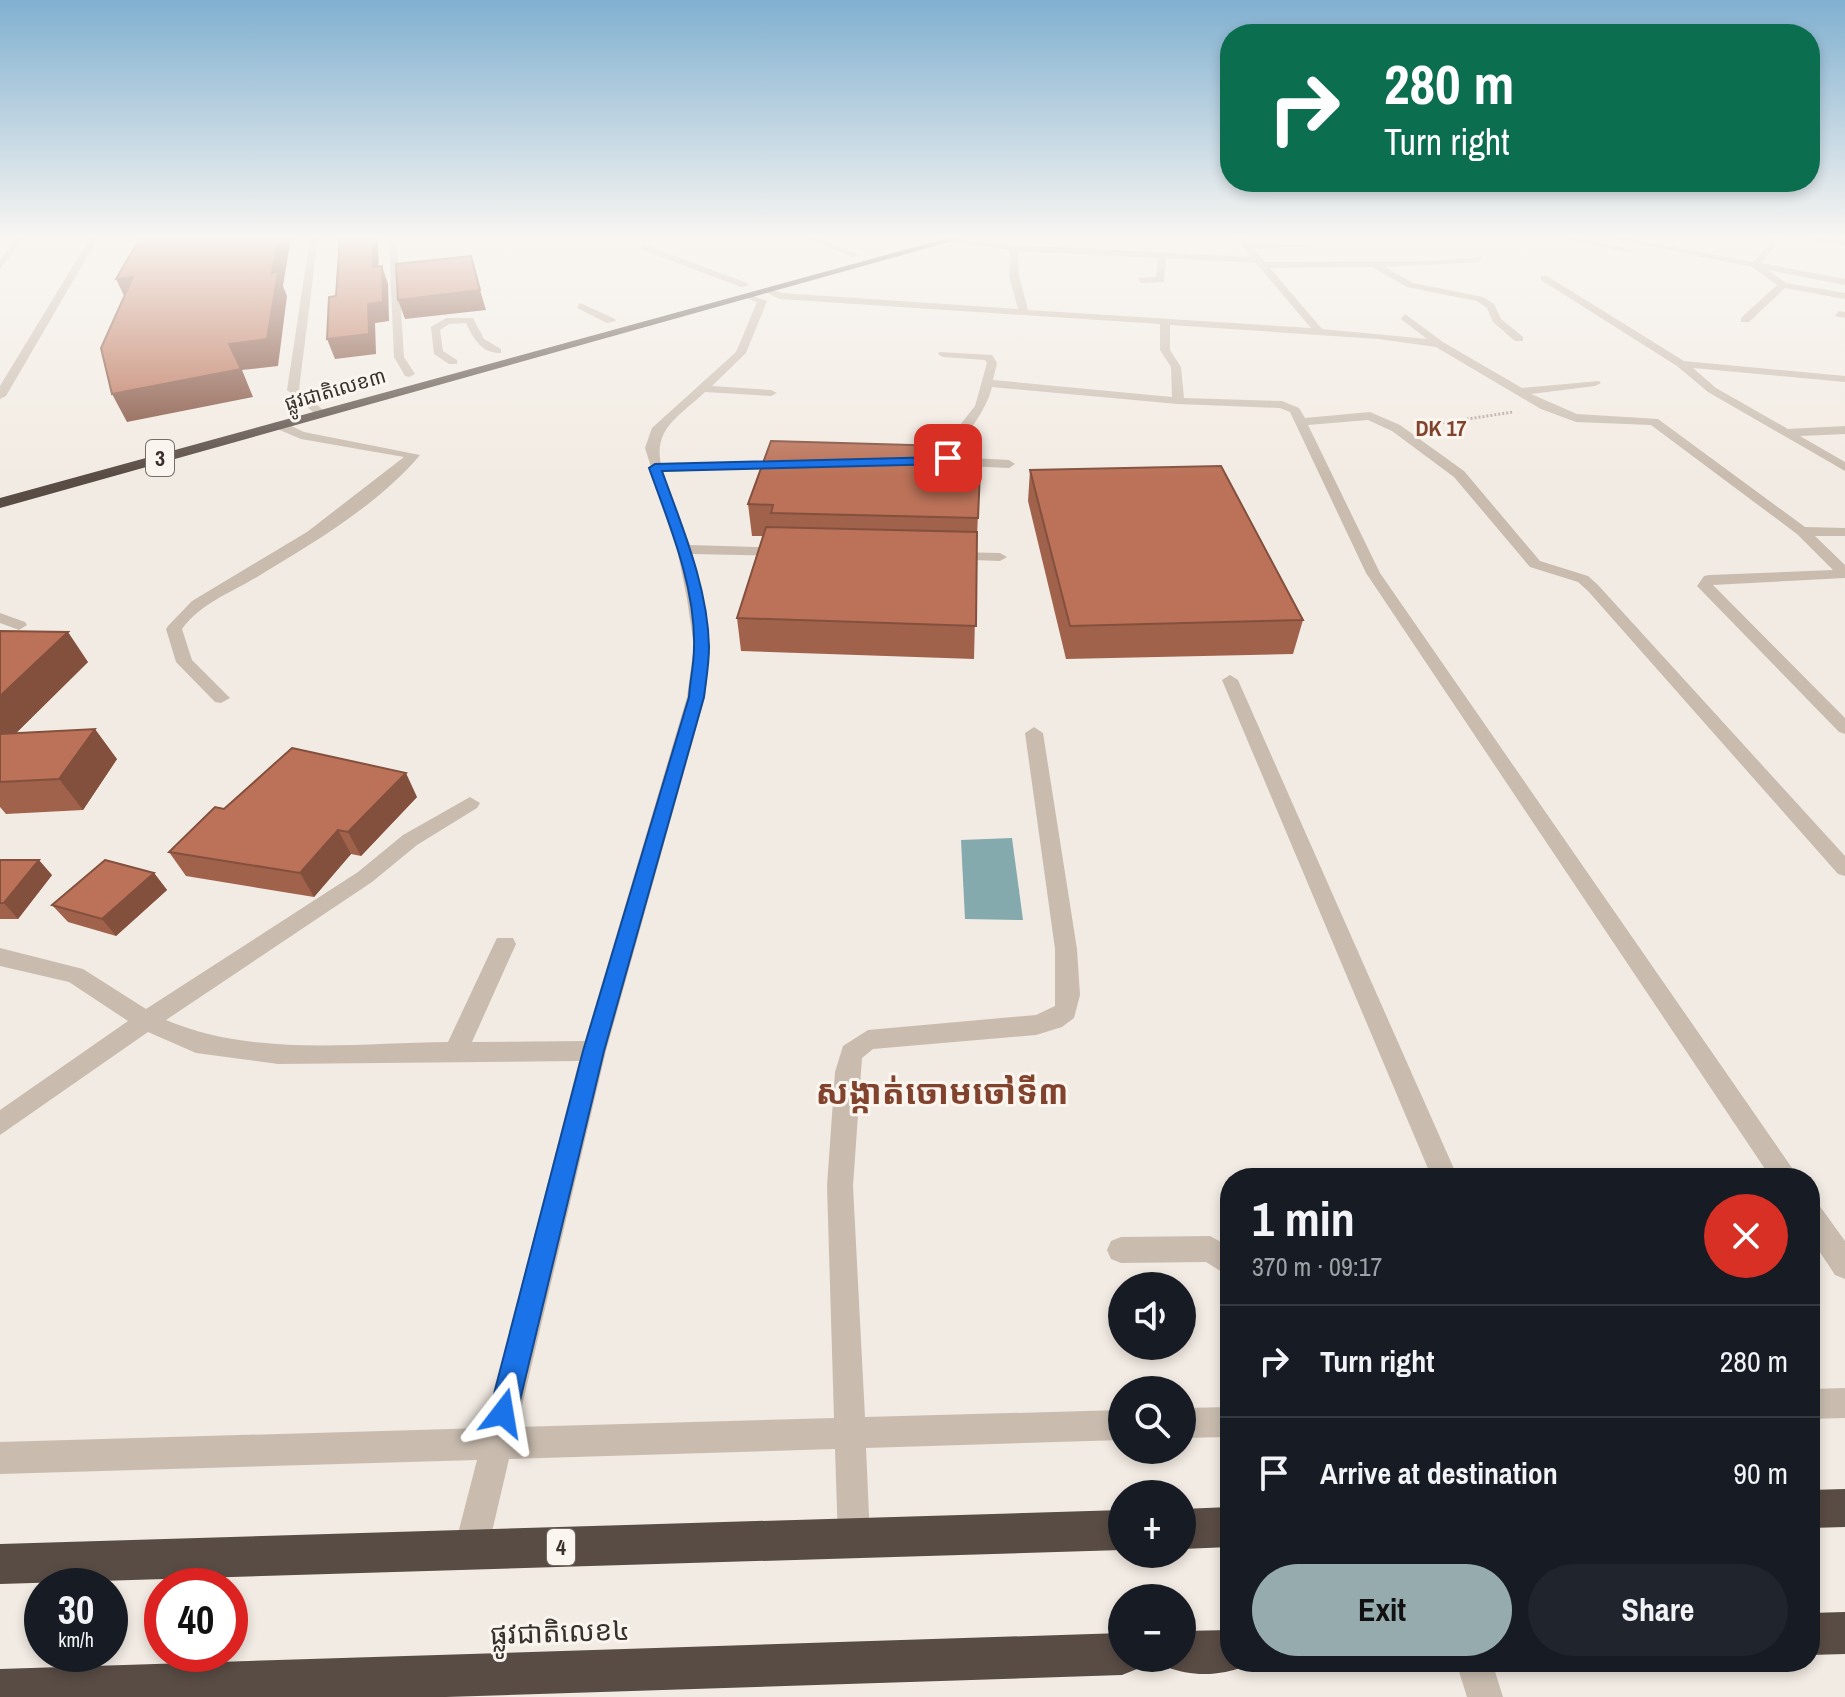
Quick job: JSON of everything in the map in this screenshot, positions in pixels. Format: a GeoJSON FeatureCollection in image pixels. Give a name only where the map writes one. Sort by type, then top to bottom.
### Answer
{"type":"FeatureCollection","features":[{"type":"Feature","properties":{"kind":"highway","name":"ផ្លូវជាតិលេខ៣"},"geometry":{"type":"LineString","coordinates":[[483,355],[632,317]]}},
{"type":"Feature","properties":{"kind":"highway","name":"ផ្លូវជាតិលេខ៣"},"geometry":{"type":"LineString","coordinates":[[0,503],[676,317]]}},
{"type":"Feature","properties":{"kind":"highway","name":"ផ្លូវជាតិលេខ៣"},"geometry":{"type":"LineString","coordinates":[[31,477],[460,360]]}},
{"type":"Feature","properties":{"kind":"highway"},"geometry":{"type":"LineString","coordinates":[[1820,1509],[1845,1508]]}},
{"type":"Feature","properties":{"kind":"highway"},"geometry":{"type":"LineString","coordinates":[[1196,1528],[1220,1527]]}},
{"type":"Feature","properties":{"kind":"highway","name":"4"},"geometry":{"type":"LineString","coordinates":[[0,1564],[1108,1530]]}},
{"type":"Feature","properties":{"kind":"highway"},"geometry":{"type":"LineString","coordinates":[[1820,1634],[1845,1633]]}},
{"type":"Feature","properties":{"kind":"highway"},"geometry":{"type":"LineString","coordinates":[[1196,1652],[1220,1651]]}},
{"type":"Feature","properties":{"kind":"highway","name":"ផ្លូវជាតិលេខ៤"},"geometry":{"type":"LineString","coordinates":[[0,1690],[125,1691],[1108,1655]]}},
{"type":"Feature","properties":{"kind":"street"},"geometry":{"type":"LineString","coordinates":[[0,396],[47,317]]}},
{"type":"Feature","properties":{"kind":"street"},"geometry":{"type":"LineString","coordinates":[[303,317],[293,390],[320,414]]}},
{"type":"Feature","properties":{"kind":"street"},"geometry":{"type":"LineString","coordinates":[[397,317],[399,357],[409,374]]}},
{"type":"Feature","properties":{"kind":"street"},"geometry":{"type":"LineString","coordinates":[[603,317],[611,321]]}},
{"type":"Feature","properties":{"kind":"street"},"geometry":{"type":"LineString","coordinates":[[471,1549],[594,1051],[696,697],[702,646],[684,549],[655,468],[651,448],[656,431],[706,389],[741,353],[753,317]]}},
{"type":"Feature","properties":{"kind":"street"},"geometry":{"type":"LineString","coordinates":[[1097,317],[1319,332],[1439,344]]}},
{"type":"Feature","properties":{"kind":"street"},"geometry":{"type":"LineString","coordinates":[[1307,317],[1319,332]]}},
{"type":"Feature","properties":{"kind":"street"},"geometry":{"type":"LineString","coordinates":[[1405,317],[1439,344],[1545,407],[1576,418],[1654,422],[1802,531],[1845,574]]}},
{"type":"Feature","properties":{"kind":"street"},"geometry":{"type":"LineString","coordinates":[[1496,317],[1519,339]]}},
{"type":"Feature","properties":{"kind":"street"},"geometry":{"type":"LineString","coordinates":[[1606,317],[1681,364],[1712,390],[1845,467]]}},
{"type":"Feature","properties":{"kind":"street"},"geometry":{"type":"LineString","coordinates":[[460,360],[438,352],[435,329],[446,321],[469,320],[480,341],[497,351]]}},
{"type":"Feature","properties":{"kind":"street"},"geometry":{"type":"LineString","coordinates":[[1165,322],[1165,350],[1176,367],[1178,401]]}},
{"type":"Feature","properties":{"kind":"street"},"geometry":{"type":"LineString","coordinates":[[943,354],[992,359],[981,407],[940,461],[1009,464]]}},
{"type":"Feature","properties":{"kind":"street"},"geometry":{"type":"LineString","coordinates":[[1681,364],[1845,379]]}},
{"type":"Feature","properties":{"kind":"street"},"geometry":{"type":"LineString","coordinates":[[988,383],[1178,401],[1291,406],[1304,422],[1373,573],[1779,1168]]}},
{"type":"Feature","properties":{"kind":"street"},"geometry":{"type":"LineString","coordinates":[[1519,392],[1595,383]]}},
{"type":"Feature","properties":{"kind":"street"},"geometry":{"type":"LineString","coordinates":[[706,389],[771,393]]}},
{"type":"Feature","properties":{"kind":"street"},"geometry":{"type":"LineString","coordinates":[[1304,422],[1370,416],[1407,434],[1459,474],[1535,564],[1583,579],[1593,588],[1845,869]]}},
{"type":"Feature","properties":{"kind":"street"},"geometry":{"type":"LineString","coordinates":[[221,698],[184,662],[174,629],[185,612],[309,534],[414,455],[301,435],[279,425]]}},
{"type":"Feature","properties":{"kind":"street"},"geometry":{"type":"LineString","coordinates":[[1785,433],[1845,430]]}},
{"type":"Feature","properties":{"kind":"street"},"geometry":{"type":"LineString","coordinates":[[655,468],[811,462]]}},
{"type":"Feature","properties":{"kind":"street"},"geometry":{"type":"LineString","coordinates":[[1802,531],[1845,532]]}},
{"type":"Feature","properties":{"kind":"street"},"geometry":{"type":"LineString","coordinates":[[684,549],[795,552]]}},
{"type":"Feature","properties":{"kind":"street"},"geometry":{"type":"LineString","coordinates":[[937,556],[1000,557]]}},
{"type":"Feature","properties":{"kind":"street"},"geometry":{"type":"LineString","coordinates":[[1845,574],[1709,579],[1705,586],[1845,728]]}},
{"type":"Feature","properties":{"kind":"street"},"geometry":{"type":"LineString","coordinates":[[0,618],[19,625]]}},
{"type":"Feature","properties":{"kind":"street"},"geometry":{"type":"LineString","coordinates":[[1230,680],[1441,1168]]}},
{"type":"Feature","properties":{"kind":"street"},"geometry":{"type":"LineString","coordinates":[[854,1539],[840,1186],[851,1053],[868,1040],[1036,1025],[1066,1011],[1069,995],[1066,949],[1034,733]]}},
{"type":"Feature","properties":{"kind":"street"},"geometry":{"type":"LineString","coordinates":[[0,1124],[146,1021],[365,877],[410,840],[470,803]]}},
{"type":"Feature","properties":{"kind":"street"},"geometry":{"type":"LineString","coordinates":[[455,1053],[505,944]]}},
{"type":"Feature","properties":{"kind":"street"},"geometry":{"type":"LineString","coordinates":[[0,957],[75,975],[146,1021],[196,1043],[278,1054],[594,1051]]}},
{"type":"Feature","properties":{"kind":"street"},"geometry":{"type":"LineString","coordinates":[[1820,1229],[1845,1265]]}},
{"type":"Feature","properties":{"kind":"street"},"geometry":{"type":"LineString","coordinates":[[1121,1250],[1210,1249],[1220,1256]]}},
{"type":"Feature","properties":{"kind":"street"},"geometry":{"type":"LineString","coordinates":[[1820,1404],[1845,1403]]}},
{"type":"Feature","properties":{"kind":"street"},"geometry":{"type":"LineString","coordinates":[[1196,1423],[1220,1422]]}},
{"type":"Feature","properties":{"kind":"street"},"geometry":{"type":"LineString","coordinates":[[0,1458],[1108,1425]]}},
{"type":"Feature","properties":{"kind":"street"},"geometry":{"type":"LineString","coordinates":[[1477,1672],[1485,1697]]}},
{"type":"Feature","properties":{"kind":"path"},"geometry":{"type":"LineString","coordinates":[[1435,424],[1545,407]]}},
{"type":"Feature","properties":{"kind":"water"},"geometry":{"type":"Polygon","coordinates":[[[1012,838],[1023,920],[965,919],[961,840],[1012,838]]]}},
{"type":"Feature","properties":{"kind":"building"},"geometry":{"type":"Polygon","coordinates":[[[115,317],[271,317],[267,339],[229,344],[241,369],[112,394],[101,348],[115,317]]]}},
{"type":"Feature","properties":{"kind":"building"},"geometry":{"type":"Polygon","coordinates":[[[328,317],[368,317],[369,334],[327,339],[328,317]]]}},
{"type":"Feature","properties":{"kind":"building"},"geometry":{"type":"Polygon","coordinates":[[[771,441],[981,447],[978,518],[771,513],[773,505],[748,504],[771,441]]]}},
{"type":"Feature","properties":{"kind":"building"},"geometry":{"type":"Polygon","coordinates":[[[1221,466],[1303,620],[1070,626],[1030,470],[1221,466]]]}},
{"type":"Feature","properties":{"kind":"building"},"geometry":{"type":"Polygon","coordinates":[[[766,527],[977,532],[976,626],[737,618],[766,527]]]}},
{"type":"Feature","properties":{"kind":"building"},"geometry":{"type":"Polygon","coordinates":[[[0,631],[68,632],[0,696],[0,631]]]}},
{"type":"Feature","properties":{"kind":"building"},"geometry":{"type":"Polygon","coordinates":[[[95,729],[59,779],[0,782],[0,734],[95,729]]]}},
{"type":"Feature","properties":{"kind":"building"},"geometry":{"type":"Polygon","coordinates":[[[292,748],[406,773],[348,832],[338,830],[300,873],[169,852],[215,807],[224,809],[292,748]]]}},
{"type":"Feature","properties":{"kind":"building"},"geometry":{"type":"Polygon","coordinates":[[[0,860],[39,860],[4,903],[0,903],[0,860]]]}},
{"type":"Feature","properties":{"kind":"building"},"geometry":{"type":"Polygon","coordinates":[[[105,860],[154,873],[102,919],[52,905],[105,860]]]}},
{"type":"Feature","properties":{"kind":"district","name":"DK 17"},"geometry":{"type":"Point","coordinates":[1441,428]}},
{"type":"Feature","properties":{"kind":"district","name":"សង្កាត់ចោមចៅទី៣"},"geometry":{"type":"Point","coordinates":[942,1092]}},
{"type":"Feature","properties":{"kind":"route"},"geometry":{"type":"LineString","coordinates":[[503,1413],[594,1051],[696,697],[702,646],[695,599],[684,549],[655,468],[946,461],[948,458]]}}]}
